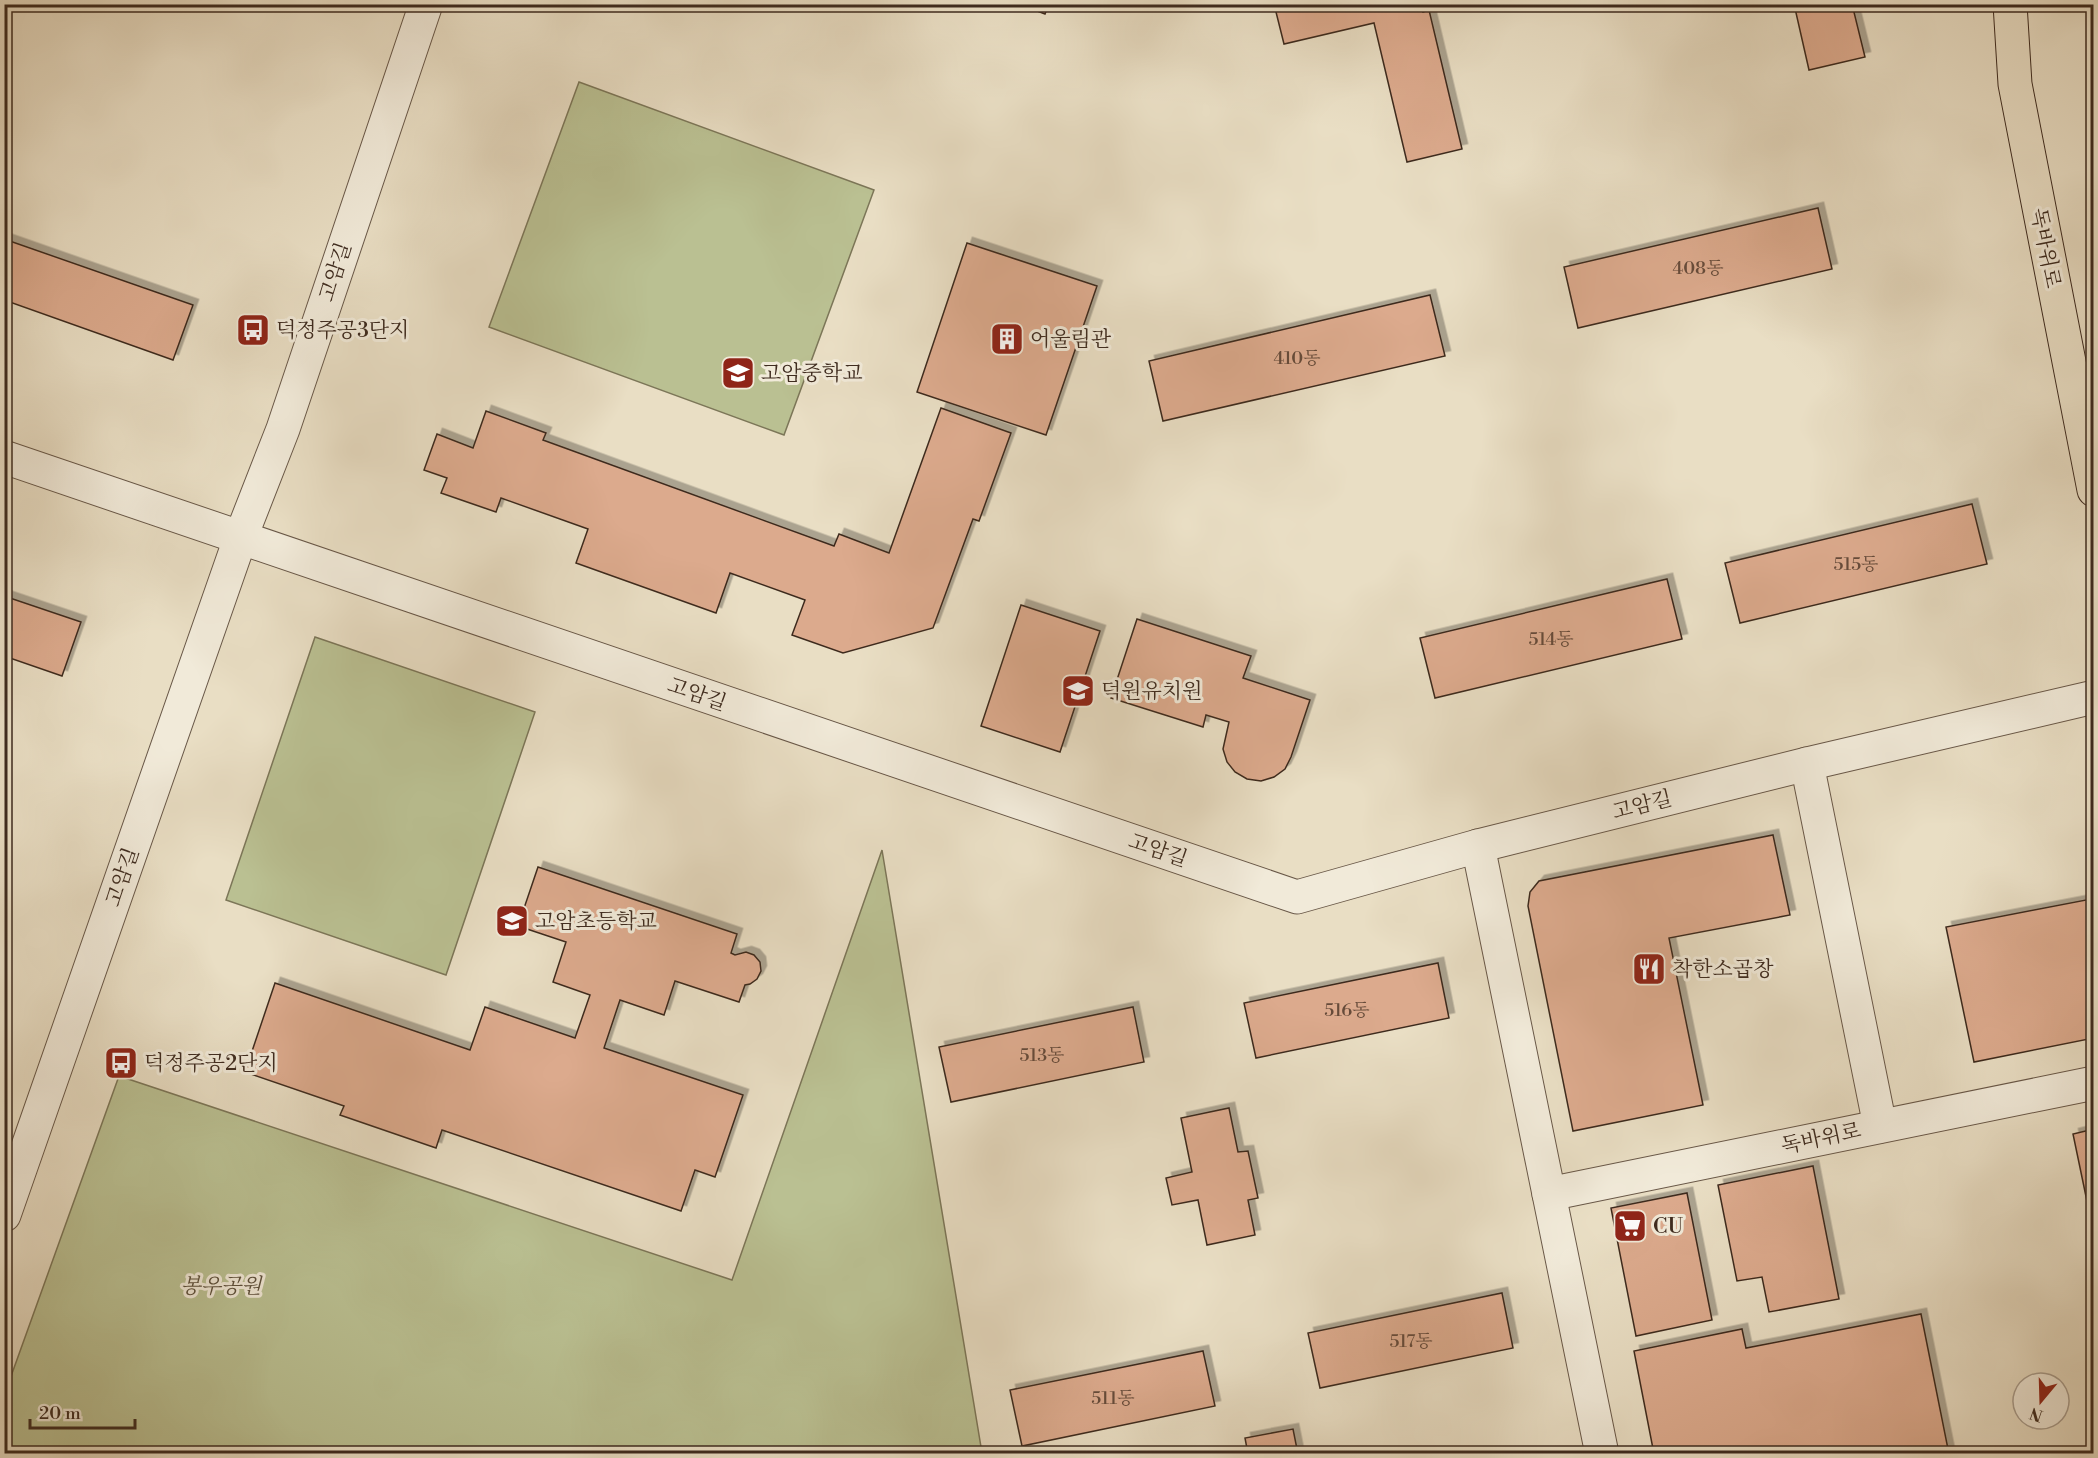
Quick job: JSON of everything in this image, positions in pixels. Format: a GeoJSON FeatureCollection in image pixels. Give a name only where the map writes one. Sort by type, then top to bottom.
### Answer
{"type":"FeatureCollection","features":[{"type":"Feature","properties":{"kind":"main road","name":"독바위로"},"geometry":{"type":"LineString","coordinates":[[2010,4],[2015,84],[2094,490]]}},
{"type":"Feature","properties":{"kind":"street","name":"고암길"},"geometry":{"type":"LineString","coordinates":[[4,1215],[240,539],[283,429],[426,4]]}},
{"type":"Feature","properties":{"kind":"street","name":"고암길"},"geometry":{"type":"LineString","coordinates":[[4,457],[1297,897],[1478,846],[1807,764],[2094,697]]}},
{"type":"Feature","properties":{"kind":"street"},"geometry":{"type":"LineString","coordinates":[[1807,764],[1880,1126]]}},
{"type":"Feature","properties":{"kind":"street"},"geometry":{"type":"LineString","coordinates":[[1478,846],[1602,1454]]}},
{"type":"Feature","properties":{"kind":"street","name":"독바위로"},"geometry":{"type":"LineString","coordinates":[[1549,1194],[2094,1083]]}},
{"type":"Feature","properties":{"kind":"green space"},"geometry":{"type":"Polygon","coordinates":[[[579,82],[874,190],[784,435],[489,327],[579,82]]]}},
{"type":"Feature","properties":{"kind":"green space"},"geometry":{"type":"Polygon","coordinates":[[[315,637],[535,712],[446,975],[226,900],[315,637]]]}},
{"type":"Feature","properties":{"kind":"green space","name":"봉우공원"},"geometry":{"type":"Polygon","coordinates":[[[882,850],[982,1453],[5,1453],[5,1393],[119,1076],[732,1280],[882,850]]]}},
{"type":"Feature","properties":{"kind":"building"},"geometry":{"type":"Polygon","coordinates":[[[1019,4],[1049,4],[1045,14],[1019,4]]]}},
{"type":"Feature","properties":{"kind":"building"},"geometry":{"type":"Polygon","coordinates":[[[1274,4],[1421,4],[1423,12],[1429,10],[1462,149],[1407,162],[1374,23],[1284,44],[1274,4]]]}},
{"type":"Feature","properties":{"kind":"building"},"geometry":{"type":"Polygon","coordinates":[[[1794,4],[1852,4],[1865,57],[1809,70],[1794,4]]]}},
{"type":"Feature","properties":{"kind":"building"},"geometry":{"type":"Polygon","coordinates":[[[1818,208],[1832,269],[1578,328],[1564,267],[1818,208]]]}},
{"type":"Feature","properties":{"kind":"building"},"geometry":{"type":"Polygon","coordinates":[[[4,239],[193,305],[173,360],[4,300],[4,239]]]}},
{"type":"Feature","properties":{"kind":"building","name":"어울림관"},"geometry":{"type":"Polygon","coordinates":[[[967,243],[1097,286],[1046,435],[917,392],[967,243]]]}},
{"type":"Feature","properties":{"kind":"building"},"geometry":{"type":"Polygon","coordinates":[[[1430,295],[1445,356],[1163,421],[1149,361],[1430,295]]]}},
{"type":"Feature","properties":{"kind":"building"},"geometry":{"type":"Polygon","coordinates":[[[941,408],[1011,433],[979,521],[973,519],[933,628],[843,653],[792,635],[805,600],[730,573],[716,613],[576,563],[588,529],[501,498],[496,512],[441,493],[447,478],[424,470],[437,434],[473,448],[486,411],[546,433],[543,440],[834,546],[839,534],[889,553],[941,408]]]}},
{"type":"Feature","properties":{"kind":"building"},"geometry":{"type":"Polygon","coordinates":[[[1972,504],[1987,564],[1740,623],[1725,563],[1972,504]]]}},
{"type":"Feature","properties":{"kind":"building"},"geometry":{"type":"Polygon","coordinates":[[[1667,579],[1682,639],[1435,698],[1420,638],[1667,579]]]}},
{"type":"Feature","properties":{"kind":"building"},"geometry":{"type":"Polygon","coordinates":[[[4,596],[81,622],[62,676],[4,656],[4,596]]]}},
{"type":"Feature","properties":{"kind":"building"},"geometry":{"type":"Polygon","coordinates":[[[1021,605],[1100,631],[1060,752],[981,726],[1021,605]]]}},
{"type":"Feature","properties":{"kind":"building"},"geometry":{"type":"Polygon","coordinates":[[[1137,619],[1251,656],[1243,678],[1310,700],[1285,769],[1274,777],[1261,781],[1247,779],[1235,772],[1227,762],[1223,749],[1229,722],[1206,715],[1203,727],[1111,698],[1137,619]]]}},
{"type":"Feature","properties":{"kind":"building"},"geometry":{"type":"Polygon","coordinates":[[[1773,835],[1790,915],[1669,938],[1703,1105],[1573,1131],[1528,906],[1530,892],[1539,881],[1773,835]]]}},
{"type":"Feature","properties":{"kind":"building"},"geometry":{"type":"Polygon","coordinates":[[[538,867],[737,934],[731,953],[735,955],[746,952],[754,955],[760,962],[761,971],[757,979],[745,985],[739,1002],[675,981],[664,1015],[620,1000],[604,1048],[743,1095],[715,1177],[695,1170],[681,1211],[442,1130],[436,1148],[340,1115],[344,1106],[245,1072],[275,983],[470,1050],[485,1007],[575,1038],[590,995],[553,982],[566,942],[518,926],[538,867]]]}},
{"type":"Feature","properties":{"kind":"building"},"geometry":{"type":"Polygon","coordinates":[[[2091,899],[2094,912],[2094,1038],[1974,1062],[1946,927],[2091,899]]]}},
{"type":"Feature","properties":{"kind":"building"},"geometry":{"type":"Polygon","coordinates":[[[1438,963],[1449,1018],[1256,1058],[1244,1003],[1438,963]]]}},
{"type":"Feature","properties":{"kind":"building"},"geometry":{"type":"Polygon","coordinates":[[[1133,1007],[1144,1062],[951,1102],[939,1047],[1133,1007]]]}},
{"type":"Feature","properties":{"kind":"building"},"geometry":{"type":"Polygon","coordinates":[[[1229,1108],[1238,1152],[1248,1151],[1258,1198],[1248,1200],[1255,1235],[1207,1245],[1198,1200],[1172,1205],[1166,1178],[1192,1172],[1181,1118],[1229,1108]]]}},
{"type":"Feature","properties":{"kind":"building"},"geometry":{"type":"Polygon","coordinates":[[[2094,1129],[2094,1235],[2073,1134],[2094,1129]]]}},
{"type":"Feature","properties":{"kind":"building"},"geometry":{"type":"Polygon","coordinates":[[[1813,1166],[1839,1299],[1769,1312],[1762,1277],[1737,1281],[1718,1185],[1813,1166]]]}},
{"type":"Feature","properties":{"kind":"building"},"geometry":{"type":"Polygon","coordinates":[[[1687,1193],[1712,1320],[1636,1336],[1611,1208],[1687,1193]]]}},
{"type":"Feature","properties":{"kind":"building"},"geometry":{"type":"Polygon","coordinates":[[[1502,1293],[1513,1348],[1320,1388],[1308,1333],[1502,1293]]]}},
{"type":"Feature","properties":{"kind":"building"},"geometry":{"type":"Polygon","coordinates":[[[1921,1314],[1949,1454],[1654,1454],[1634,1351],[1742,1329],[1746,1348],[1921,1314]]]}},
{"type":"Feature","properties":{"kind":"building"},"geometry":{"type":"Polygon","coordinates":[[[1203,1351],[1215,1406],[1022,1446],[1010,1390],[1203,1351]]]}},
{"type":"Feature","properties":{"kind":"building"},"geometry":{"type":"Polygon","coordinates":[[[1293,1429],[1298,1454],[1248,1454],[1245,1438],[1293,1429]]]}},
{"type":"Feature","properties":{"kind":"place","name":"덕정주공3단지"},"geometry":{"type":"Point","coordinates":[253,330]}},
{"type":"Feature","properties":{"kind":"place","name":"어울림관"},"geometry":{"type":"Point","coordinates":[1007,339]}},
{"type":"Feature","properties":{"kind":"place","name":"고암중학교"},"geometry":{"type":"Point","coordinates":[738,373]}},
{"type":"Feature","properties":{"kind":"place","name":"덕원유치원"},"geometry":{"type":"Point","coordinates":[1078,691]}},
{"type":"Feature","properties":{"kind":"place","name":"고암초등학교"},"geometry":{"type":"Point","coordinates":[512,921]}},
{"type":"Feature","properties":{"kind":"place","name":"착한소곱창"},"geometry":{"type":"Point","coordinates":[1649,969]}},
{"type":"Feature","properties":{"kind":"place","name":"덕정주공2단지"},"geometry":{"type":"Point","coordinates":[121,1063]}},
{"type":"Feature","properties":{"kind":"place","name":"CU"},"geometry":{"type":"Point","coordinates":[1630,1226]}}]}
